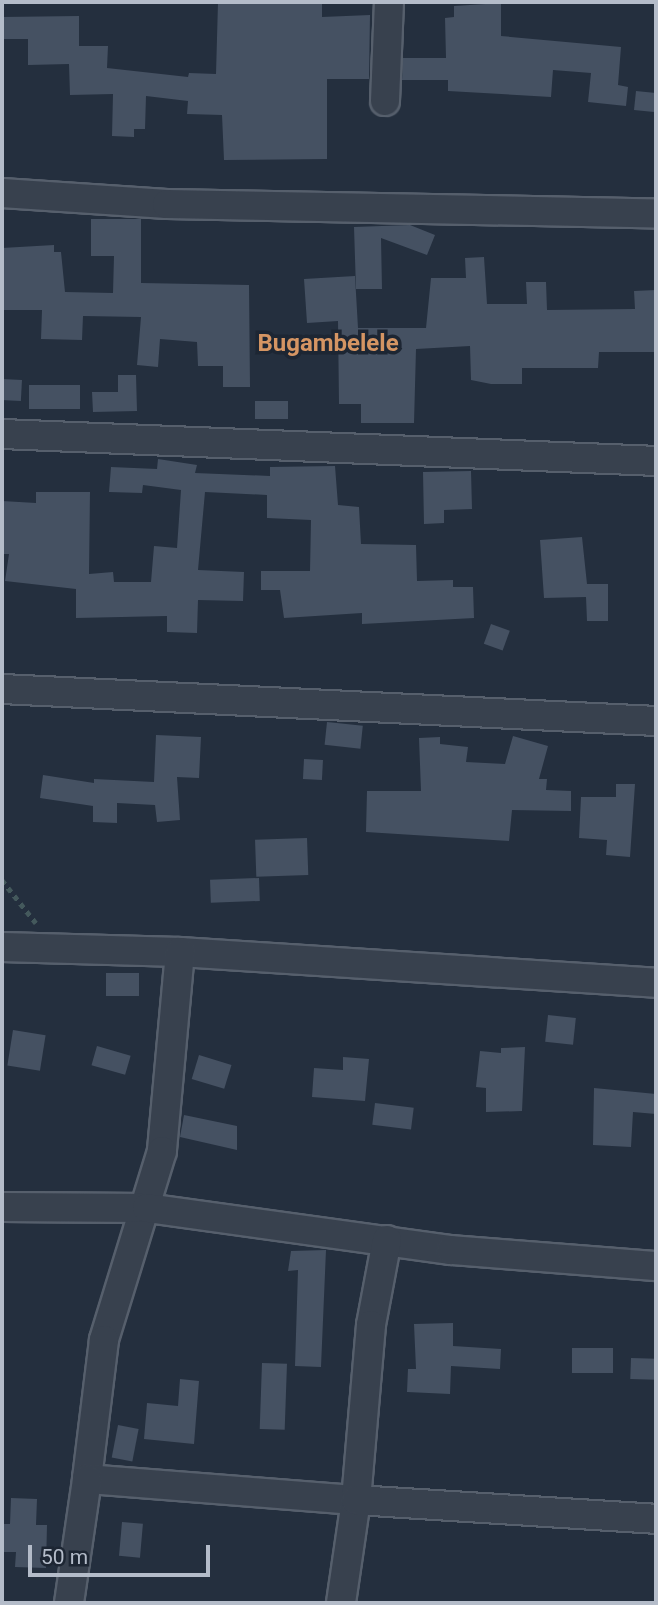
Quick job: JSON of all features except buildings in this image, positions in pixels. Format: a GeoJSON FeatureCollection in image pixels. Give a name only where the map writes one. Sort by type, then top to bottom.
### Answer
{"type":"FeatureCollection","features":[{"type":"Feature","properties":{"kind":"street"},"geometry":{"type":"LineString","coordinates":[[385,101],[389,2]]}},
{"type":"Feature","properties":{"kind":"street"},"geometry":{"type":"LineString","coordinates":[[2,193],[167,204],[656,213]]}},
{"type":"Feature","properties":{"kind":"street"},"geometry":{"type":"LineString","coordinates":[[2,434],[656,461]]}},
{"type":"Feature","properties":{"kind":"street"},"geometry":{"type":"LineString","coordinates":[[2,689],[656,721]]}},
{"type":"Feature","properties":{"kind":"street"},"geometry":{"type":"LineString","coordinates":[[2,947],[180,952],[656,983]]}},
{"type":"Feature","properties":{"kind":"street"},"geometry":{"type":"LineString","coordinates":[[69,1603],[104,1340],[147,1208],[171,1093],[180,952]]}},
{"type":"Feature","properties":{"kind":"street"},"geometry":{"type":"LineString","coordinates":[[2,1207],[147,1208],[387,1240],[656,1266]]}},
{"type":"Feature","properties":{"kind":"street"},"geometry":{"type":"LineString","coordinates":[[341,1603],[356,1500],[371,1325],[387,1240]]}},
{"type":"Feature","properties":{"kind":"street"},"geometry":{"type":"LineString","coordinates":[[87,1479],[656,1519]]}},
{"type":"Feature","properties":{"kind":"path"},"geometry":{"type":"LineString","coordinates":[[2,880],[56,949]]}},
{"type":"Feature","properties":{"kind":"district","name":"Bugambelele"},"geometry":{"type":"Point","coordinates":[328,344]}}]}
